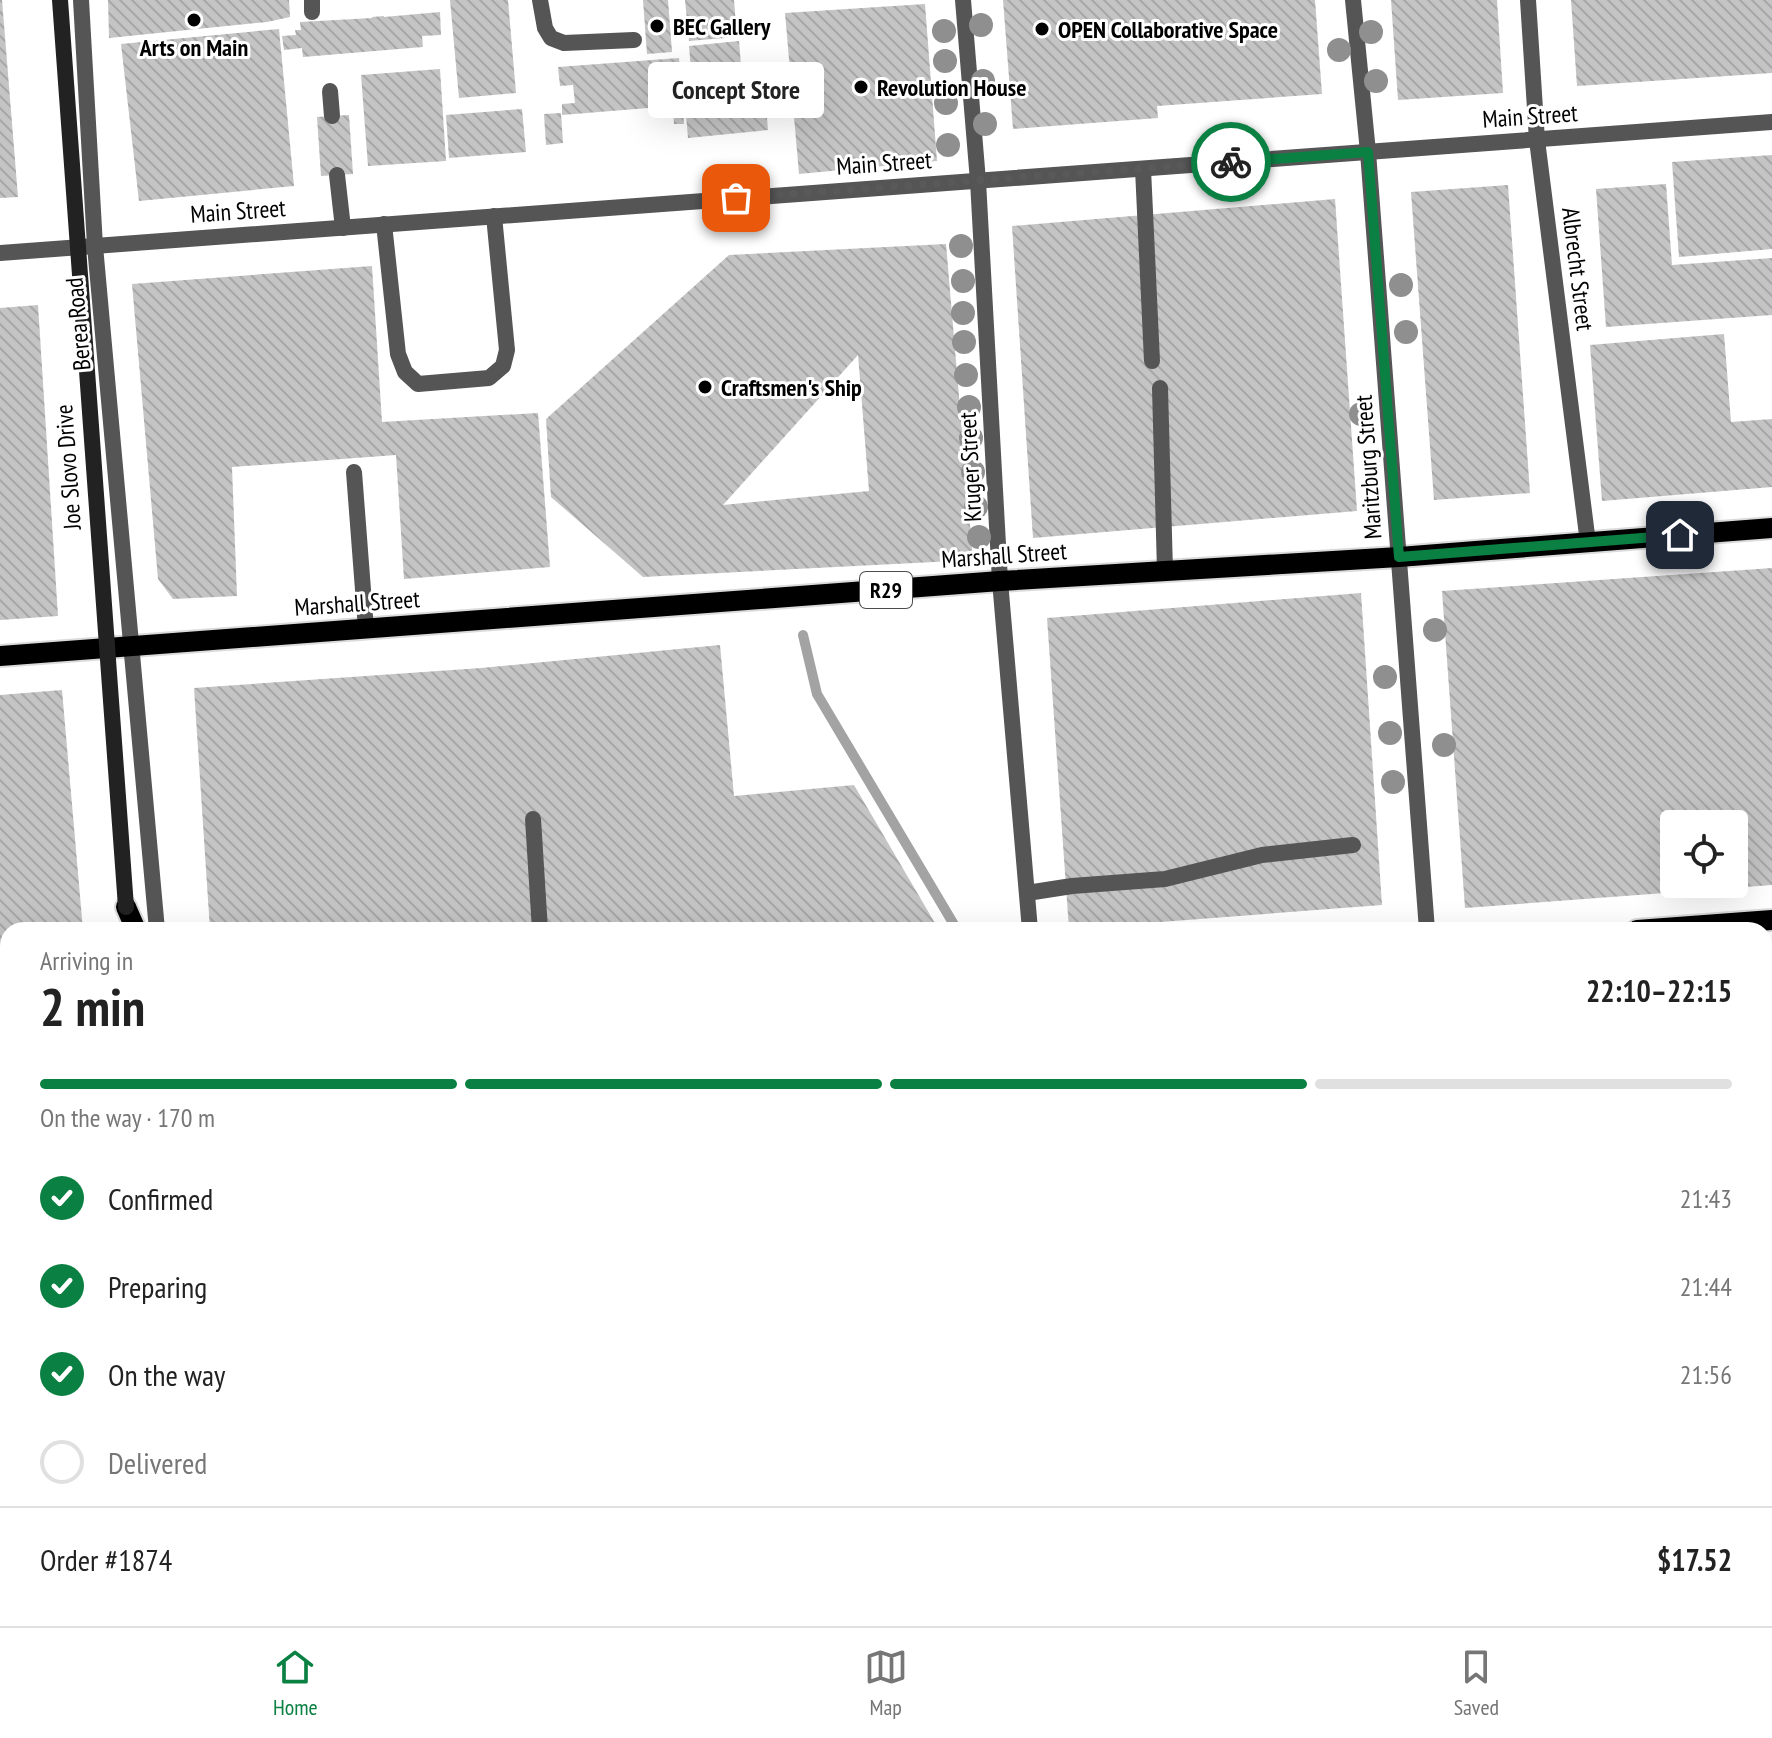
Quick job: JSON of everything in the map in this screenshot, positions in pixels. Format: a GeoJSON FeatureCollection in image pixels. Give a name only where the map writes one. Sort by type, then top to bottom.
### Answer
{"type":"FeatureCollection","features":[{"type":"Feature","properties":{"kind":"main road","name":"Joe Slovo Drive"},"geometry":{"type":"LineString","coordinates":[[60,0],[127,922]]}},
{"type":"Feature","properties":{"kind":"main road","name":"Marshall Street"},"geometry":{"type":"LineString","coordinates":[[0,656],[1000,581],[1399,557],[1772,528]]}},
{"type":"Feature","properties":{"kind":"main road"},"geometry":{"type":"LineString","coordinates":[[126,907],[133,922]]}},
{"type":"Feature","properties":{"kind":"main road"},"geometry":{"type":"LineString","coordinates":[[1746,922],[1772,920]]}},
{"type":"Feature","properties":{"kind":"street","name":"Berea Road"},"geometry":{"type":"LineString","coordinates":[[81,0],[95,246],[156,922]]}},
{"type":"Feature","properties":{"kind":"street"},"geometry":{"type":"LineString","coordinates":[[540,0],[545,28],[551,38],[564,43],[634,40]]}},
{"type":"Feature","properties":{"kind":"street","name":"Kruger Street"},"geometry":{"type":"LineString","coordinates":[[963,0],[978,181],[1000,581],[1029,922]]}},
{"type":"Feature","properties":{"kind":"street","name":"Maritzburg Street"},"geometry":{"type":"LineString","coordinates":[[1353,0],[1368,152],[1426,922]]}},
{"type":"Feature","properties":{"kind":"street","name":"Albrecht Street"},"geometry":{"type":"LineString","coordinates":[[1528,0],[1537,140],[1588,543]]}},
{"type":"Feature","properties":{"kind":"street"},"geometry":{"type":"LineString","coordinates":[[330,91],[332,116]]}},
{"type":"Feature","properties":{"kind":"street","name":"Main Street"},"geometry":{"type":"LineString","coordinates":[[0,253],[1772,122]]}},
{"type":"Feature","properties":{"kind":"street"},"geometry":{"type":"LineString","coordinates":[[1143,169],[1152,361]]}},
{"type":"Feature","properties":{"kind":"street"},"geometry":{"type":"LineString","coordinates":[[337,175],[343,228]]}},
{"type":"Feature","properties":{"kind":"street"},"geometry":{"type":"LineString","coordinates":[[384,224],[398,354],[405,372],[418,384],[489,378],[503,366],[507,350],[494,216]]}},
{"type":"Feature","properties":{"kind":"street"},"geometry":{"type":"LineString","coordinates":[[1160,388],[1165,571]]}},
{"type":"Feature","properties":{"kind":"street"},"geometry":{"type":"LineString","coordinates":[[354,472],[366,629]]}},
{"type":"Feature","properties":{"kind":"street"},"geometry":{"type":"LineString","coordinates":[[533,819],[539,922]]}},
{"type":"Feature","properties":{"kind":"street"},"geometry":{"type":"LineString","coordinates":[[1027,893],[1072,886],[1165,879],[1262,855],[1353,845]]}},
{"type":"Feature","properties":{"kind":"building"},"geometry":{"type":"Polygon","coordinates":[[[0,0],[18,197],[0,198],[0,0]]]}},
{"type":"Feature","properties":{"kind":"building","name":"Arts on Main"},"geometry":{"type":"Polygon","coordinates":[[[108,0],[289,0],[290,17],[109,38],[108,0]]]}},
{"type":"Feature","properties":{"kind":"building"},"geometry":{"type":"Polygon","coordinates":[[[450,0],[508,0],[516,93],[459,98],[450,0]]]}},
{"type":"Feature","properties":{"kind":"building","name":"BEC Gallery"},"geometry":{"type":"Polygon","coordinates":[[[643,0],[668,0],[672,52],[647,54],[643,0]]]}},
{"type":"Feature","properties":{"kind":"building"},"geometry":{"type":"Polygon","coordinates":[[[685,0],[734,0],[737,37],[689,41],[685,0]]]}},
{"type":"Feature","properties":{"kind":"building"},"geometry":{"type":"Polygon","coordinates":[[[1003,0],[1315,0],[1322,94],[1157,106],[1158,118],[1013,129],[1003,0]]]}},
{"type":"Feature","properties":{"kind":"building"},"geometry":{"type":"Polygon","coordinates":[[[1391,0],[1497,0],[1503,93],[1398,100],[1391,0]]]}},
{"type":"Feature","properties":{"kind":"building"},"geometry":{"type":"Polygon","coordinates":[[[1571,0],[1772,0],[1772,73],[1577,86],[1571,0]]]}},
{"type":"Feature","properties":{"kind":"building","name":"Revolution House"},"geometry":{"type":"Polygon","coordinates":[[[925,4],[937,161],[799,174],[785,13],[925,4]]]}},
{"type":"Feature","properties":{"kind":"building"},"geometry":{"type":"Polygon","coordinates":[[[440,12],[441,35],[422,36],[423,47],[303,57],[302,48],[284,50],[282,36],[296,35],[295,30],[301,30],[300,22],[440,12]]]}},
{"type":"Feature","properties":{"kind":"building"},"geometry":{"type":"Polygon","coordinates":[[[279,29],[294,186],[139,201],[121,44],[279,29]]]}},
{"type":"Feature","properties":{"kind":"building"},"geometry":{"type":"Polygon","coordinates":[[[739,41],[743,90],[693,94],[689,46],[739,41]]]}},
{"type":"Feature","properties":{"kind":"building"},"geometry":{"type":"Polygon","coordinates":[[[679,58],[684,124],[674,124],[673,106],[562,115],[562,104],[575,103],[573,85],[560,86],[558,67],[679,58]]]}},
{"type":"Feature","properties":{"kind":"building"},"geometry":{"type":"Polygon","coordinates":[[[440,69],[446,161],[368,166],[361,75],[440,69]]]}},
{"type":"Feature","properties":{"kind":"building"},"geometry":{"type":"Polygon","coordinates":[[[765,95],[768,130],[688,138],[685,103],[765,95]]]}},
{"type":"Feature","properties":{"kind":"building"},"geometry":{"type":"Polygon","coordinates":[[[522,109],[526,152],[449,158],[446,115],[522,109]]]}},
{"type":"Feature","properties":{"kind":"building"},"geometry":{"type":"Polygon","coordinates":[[[561,113],[563,143],[546,145],[544,114],[561,113]]]}},
{"type":"Feature","properties":{"kind":"building"},"geometry":{"type":"Polygon","coordinates":[[[349,115],[353,174],[321,176],[317,117],[349,115]]]}},
{"type":"Feature","properties":{"kind":"building"},"geometry":{"type":"Polygon","coordinates":[[[1772,155],[1772,249],[1679,257],[1672,162],[1772,155]]]}},
{"type":"Feature","properties":{"kind":"building"},"geometry":{"type":"Polygon","coordinates":[[[1666,184],[1672,265],[1772,258],[1772,315],[1606,327],[1596,189],[1666,184]]]}},
{"type":"Feature","properties":{"kind":"building"},"geometry":{"type":"Polygon","coordinates":[[[1508,185],[1530,493],[1434,500],[1411,192],[1508,185]]]}},
{"type":"Feature","properties":{"kind":"building"},"geometry":{"type":"Polygon","coordinates":[[[1335,199],[1357,511],[1033,538],[1012,226],[1335,199]]]}},
{"type":"Feature","properties":{"kind":"building","name":"Craftsmen's Ship"},"geometry":{"type":"Polygon","coordinates":[[[946,244],[973,560],[643,577],[551,497],[546,419],[729,255],[946,244]],[[858,355],[723,505],[869,491],[858,355]]]}},
{"type":"Feature","properties":{"kind":"building"},"geometry":{"type":"Polygon","coordinates":[[[372,266],[382,422],[538,413],[550,567],[404,579],[396,455],[232,467],[237,596],[173,599],[158,579],[132,284],[372,266]]]}},
{"type":"Feature","properties":{"kind":"building"},"geometry":{"type":"Polygon","coordinates":[[[38,305],[58,616],[0,620],[0,308],[38,305]]]}},
{"type":"Feature","properties":{"kind":"building"},"geometry":{"type":"Polygon","coordinates":[[[1724,334],[1731,422],[1772,419],[1772,487],[1602,501],[1590,345],[1724,334]]]}},
{"type":"Feature","properties":{"kind":"building"},"geometry":{"type":"Polygon","coordinates":[[[1772,568],[1772,885],[1748,887],[1748,810],[1660,810],[1660,893],[1465,908],[1442,591],[1772,568]]]}},
{"type":"Feature","properties":{"kind":"building"},"geometry":{"type":"Polygon","coordinates":[[[1361,593],[1382,905],[1160,922],[1069,922],[1047,618],[1361,593]]]}},
{"type":"Feature","properties":{"kind":"building"},"geometry":{"type":"Polygon","coordinates":[[[720,645],[734,796],[854,785],[934,922],[209,922],[194,688],[481,668],[720,645]]]}},
{"type":"Feature","properties":{"kind":"building"},"geometry":{"type":"Polygon","coordinates":[[[62,690],[82,922],[0,922],[0,695],[62,690]]]}},
{"type":"Feature","properties":{"kind":"waterway"},"geometry":{"type":"LineString","coordinates":[[803,635],[817,694],[952,922]]}},
{"type":"Feature","properties":{"kind":"way so far"},"geometry":{"type":"LineString","coordinates":[[736,198],[1231,162]]}},
{"type":"Feature","properties":{"kind":"place","name":"Arts on Main"},"geometry":{"type":"Point","coordinates":[194,20]}},
{"type":"Feature","properties":{"kind":"place","name":"BEC Gallery"},"geometry":{"type":"Point","coordinates":[657,26]}},
{"type":"Feature","properties":{"kind":"place","name":"OPEN Collaborative Space"},"geometry":{"type":"Point","coordinates":[1042,29]}},
{"type":"Feature","properties":{"kind":"place","name":"Revolution House"},"geometry":{"type":"Point","coordinates":[861,87]}},
{"type":"Feature","properties":{"kind":"place","name":"Concept Store"},"geometry":{"type":"Point","coordinates":[736,198]}},
{"type":"Feature","properties":{"kind":"place","name":"Craftsmen's Ship"},"geometry":{"type":"Point","coordinates":[705,387]}},
{"type":"Feature","properties":{"kind":"route"},"geometry":{"type":"LineString","coordinates":[[1231,162],[1368,152],[1399,557],[1680,535]]}}]}
